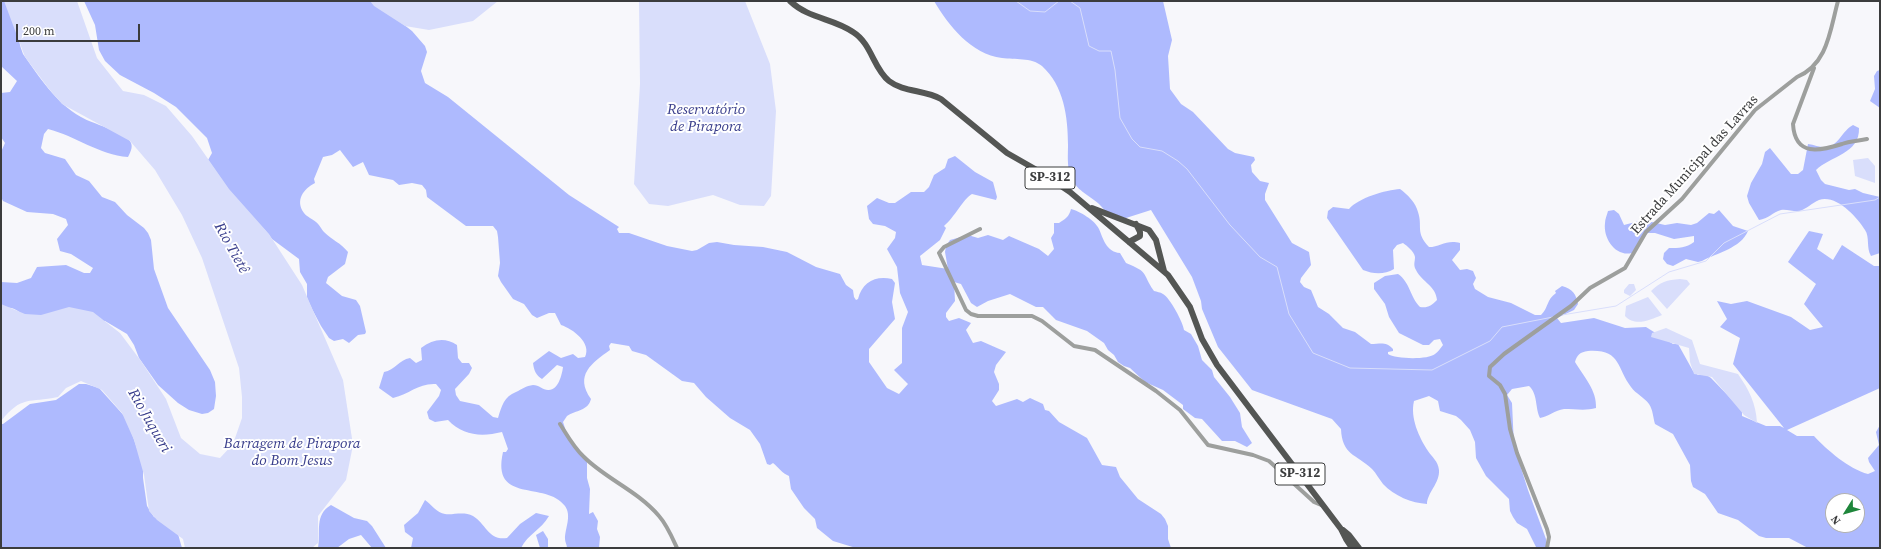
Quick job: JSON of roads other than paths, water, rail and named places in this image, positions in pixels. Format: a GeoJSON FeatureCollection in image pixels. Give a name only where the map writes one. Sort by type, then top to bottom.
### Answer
{"type":"FeatureCollection","features":[{"type":"Feature","properties":{"kind":"main road","name":"SP-312"},"geometry":{"type":"LineString","coordinates":[[790,1],[817,18],[853,31],[865,42],[880,70],[889,81],[905,87],[934,94],[1007,153],[1054,180],[1164,272],[1176,284],[1190,307],[1202,339],[1217,365],[1324,506],[1359,548]]}},
{"type":"Feature","properties":{"kind":"main road"},"geometry":{"type":"LineString","coordinates":[[1088,207],[1144,227],[1152,234],[1164,272]]}},
{"type":"Feature","properties":{"kind":"main road"},"geometry":{"type":"LineString","coordinates":[[1129,242],[1140,236],[1140,232],[1136,224]]}},
{"type":"Feature","properties":{"kind":"main road","name":"SP-312"},"geometry":{"type":"LineString","coordinates":[[1342,529],[1352,548]]}},
{"type":"Feature","properties":{"kind":"street","name":"Estrada Municipal das Lavras"},"geometry":{"type":"LineString","coordinates":[[1547,548],[1549,537],[1547,529],[1517,454],[1510,429],[1505,394],[1500,385],[1489,376],[1490,367],[1504,354],[1571,306],[1590,288],[1625,268],[1630,263],[1646,232],[1682,199],[1755,110],[1797,77],[1805,74],[1815,66],[1826,47],[1838,1]]}},
{"type":"Feature","properties":{"kind":"street"},"geometry":{"type":"LineString","coordinates":[[1815,66],[1802,96],[1793,124],[1794,133],[1797,140],[1812,150],[1820,150],[1843,143],[1867,139]]}},
{"type":"Feature","properties":{"kind":"street"},"geometry":{"type":"LineString","coordinates":[[980,229],[944,247],[939,253],[966,310],[971,314],[978,316],[1032,316],[1042,321],[1074,346],[1095,350],[1151,388],[1180,410],[1208,445],[1253,455],[1269,461],[1314,502],[1324,506]]}},
{"type":"Feature","properties":{"kind":"street"},"geometry":{"type":"LineString","coordinates":[[560,424],[575,447],[590,463],[641,499],[659,516],[667,526],[677,548]]}},
{"type":"Feature","properties":{"kind":"water","name":"Barragem de Pirapora do Bom Jesus"},"geometry":{"type":"Polygon","coordinates":[[[4,1],[77,1],[97,58],[123,91],[144,95],[166,106],[192,136],[229,189],[269,234],[302,285],[343,380],[353,445],[346,480],[318,516],[318,543],[312,548],[185,548],[183,539],[157,520],[149,511],[144,475],[134,440],[122,413],[102,390],[81,381],[66,388],[58,397],[33,400],[15,407],[1,421],[1,304],[25,314],[41,315],[69,307],[93,312],[120,333],[141,361],[166,399],[181,438],[200,454],[220,458],[233,444],[242,418],[242,397],[239,368],[202,258],[182,215],[155,170],[130,141],[62,104],[49,89],[25,57],[4,1]]]}},
{"type":"Feature","properties":{"kind":"water"},"geometry":{"type":"Polygon","coordinates":[[[370,1],[498,1],[473,21],[429,30],[405,26],[374,6],[370,1]]]}},
{"type":"Feature","properties":{"kind":"water","name":"Reservatório de Pirapora"},"geometry":{"type":"Polygon","coordinates":[[[639,1],[745,1],[770,64],[776,111],[771,196],[764,206],[740,205],[713,195],[668,206],[649,204],[634,184],[640,84],[639,1]]]}},
{"type":"Feature","properties":{"kind":"water"},"geometry":{"type":"Polygon","coordinates":[[[1868,158],[1875,166],[1875,183],[1855,176],[1853,160],[1868,158]]]}},
{"type":"Feature","properties":{"kind":"water"},"geometry":{"type":"Polygon","coordinates":[[[1680,279],[1687,280],[1690,284],[1667,309],[1651,291],[1664,282],[1680,279]]]}},
{"type":"Feature","properties":{"kind":"water"},"geometry":{"type":"Polygon","coordinates":[[[1629,284],[1634,284],[1636,290],[1630,296],[1624,293],[1624,290],[1629,284]]]}},
{"type":"Feature","properties":{"kind":"water"},"geometry":{"type":"Polygon","coordinates":[[[1648,297],[1662,315],[1643,322],[1633,321],[1625,316],[1626,306],[1648,297]]]}},
{"type":"Feature","properties":{"kind":"water"},"geometry":{"type":"Polygon","coordinates":[[[1666,328],[1692,340],[1700,364],[1738,374],[1751,397],[1757,423],[1744,415],[1712,377],[1694,374],[1690,362],[1689,348],[1651,337],[1652,333],[1666,328]]]}},
{"type":"Feature","properties":{"kind":"waterway"},"geometry":{"type":"LineString","coordinates":[[1016,1],[1030,11],[1045,12],[1059,1]]}},
{"type":"Feature","properties":{"kind":"waterway"},"geometry":{"type":"LineString","coordinates":[[1070,1],[1080,8],[1089,46],[1099,51],[1111,51],[1115,70],[1120,118],[1132,139],[1140,147],[1162,151],[1178,161],[1187,169],[1230,225],[1260,257],[1277,267],[1289,314],[1313,353],[1350,368],[1432,370],[1490,341],[1502,327],[1553,317]]}},
{"type":"Feature","properties":{"kind":"waterway"},"geometry":{"type":"LineString","coordinates":[[1562,315],[1616,306],[1669,272],[1706,261],[1724,243],[1780,214],[1875,200],[1880,197]]}},
{"type":"Feature","properties":{"kind":"water label","name":"Rio Tietê"},"geometry":{"type":"Point","coordinates":[231,248]}},
{"type":"Feature","properties":{"kind":"water label","name":"Rio Juqueri"},"geometry":{"type":"Point","coordinates":[149,421]}}]}
